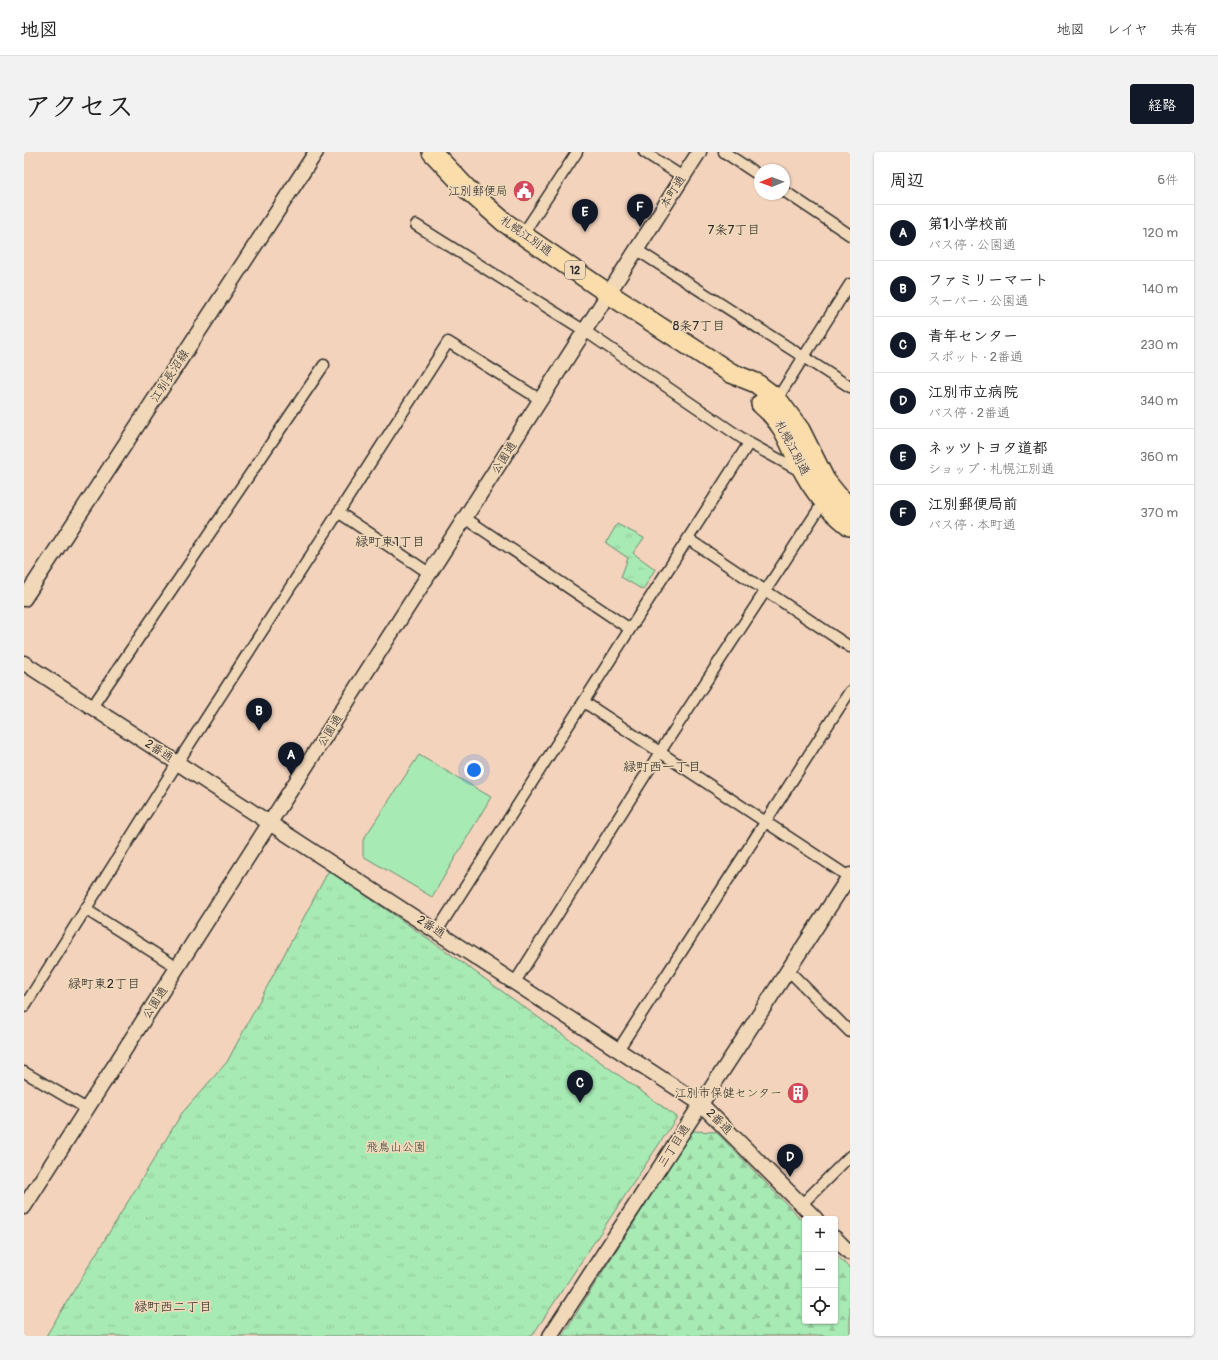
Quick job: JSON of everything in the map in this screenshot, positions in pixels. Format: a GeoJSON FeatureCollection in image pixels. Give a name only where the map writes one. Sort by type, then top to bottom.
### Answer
{"type":"FeatureCollection","features":[{"type":"Feature","properties":{"kind":"highway","name":"札幌江別通"},"geometry":{"type":"LineString","coordinates":[[441,156],[486,207],[523,234],[609,294],[731,373],[756,383],[776,399],[800,430],[826,480],[837,495],[850,507]]}},
{"type":"Feature","properties":{"kind":"highway","name":"札幌江別通"},"geometry":{"type":"LineString","coordinates":[[731,373],[771,412],[783,428],[805,474],[824,501],[850,526]]}},
{"type":"Feature","properties":{"kind":"street","name":"江別長沼線"},"geometry":{"type":"LineString","coordinates":[[24,599],[316,152]]}},
{"type":"Feature","properties":{"kind":"street"},"geometry":{"type":"LineString","coordinates":[[523,234],[577,152]]}},
{"type":"Feature","properties":{"kind":"street"},"geometry":{"type":"LineString","coordinates":[[644,152],[683,177]]}},
{"type":"Feature","properties":{"kind":"street","name":"本町通"},"geometry":{"type":"LineString","coordinates":[[609,294],[699,152]]}},
{"type":"Feature","properties":{"kind":"street"},"geometry":{"type":"LineString","coordinates":[[724,152],[754,172]]}},
{"type":"Feature","properties":{"kind":"street"},"geometry":{"type":"LineString","coordinates":[[790,196],[850,235]]}},
{"type":"Feature","properties":{"kind":"street"},"geometry":{"type":"LineString","coordinates":[[416,225],[585,331],[749,443],[805,474]]}},
{"type":"Feature","properties":{"kind":"street"},"geometry":{"type":"LineString","coordinates":[[637,250],[850,387]]}},
{"type":"Feature","properties":{"kind":"street"},"geometry":{"type":"LineString","coordinates":[[776,399],[850,284]]}},
{"type":"Feature","properties":{"kind":"street","name":"公園通"},"geometry":{"type":"LineString","coordinates":[[24,1208],[271,824],[429,573],[609,294]]}},
{"type":"Feature","properties":{"kind":"street"},"geometry":{"type":"LineString","coordinates":[[24,1007],[178,762],[448,342],[541,400]]}},
{"type":"Feature","properties":{"kind":"street"},"geometry":{"type":"LineString","coordinates":[[92,707],[324,365]]}},
{"type":"Feature","properties":{"kind":"street"},"geometry":{"type":"LineString","coordinates":[[437,931],[749,443]]}},
{"type":"Feature","properties":{"kind":"street"},"geometry":{"type":"LineString","coordinates":[[515,982],[660,752],[824,501]]}},
{"type":"Feature","properties":{"kind":"street"},"geometry":{"type":"LineString","coordinates":[[338,512],[429,573]]}},
{"type":"Feature","properties":{"kind":"street"},"geometry":{"type":"LineString","coordinates":[[465,518],[630,629]]}},
{"type":"Feature","properties":{"kind":"street"},"geometry":{"type":"LineString","coordinates":[[688,539],[850,647]]}},
{"type":"Feature","properties":{"kind":"street","name":"2番通"},"geometry":{"type":"LineString","coordinates":[[24,663],[178,762],[209,785],[437,931],[701,1104],[813,1216]]}},
{"type":"Feature","properties":{"kind":"street"},"geometry":{"type":"LineString","coordinates":[[618,1050],[850,691]]}},
{"type":"Feature","properties":{"kind":"street"},"geometry":{"type":"LineString","coordinates":[[584,702],[850,877]]}},
{"type":"Feature","properties":{"kind":"street","name":"三丁目通"},"geometry":{"type":"LineString","coordinates":[[550,1336],[850,877]]}},
{"type":"Feature","properties":{"kind":"street"},"geometry":{"type":"LineString","coordinates":[[85,910],[178,968]]}},
{"type":"Feature","properties":{"kind":"street"},"geometry":{"type":"LineString","coordinates":[[789,971],[850,1032]]}},
{"type":"Feature","properties":{"kind":"street"},"geometry":{"type":"LineString","coordinates":[[24,1072],[87,1110]]}},
{"type":"Feature","properties":{"kind":"street"},"geometry":{"type":"LineString","coordinates":[[802,1205],[850,1156]]}},
{"type":"Feature","properties":{"kind":"street"},"geometry":{"type":"LineString","coordinates":[[838,1241],[850,1253]]}},
{"type":"Feature","properties":{"kind":"green space"},"geometry":{"type":"Polygon","coordinates":[[[617,524],[644,538],[633,553],[655,569],[643,590],[621,577],[628,558],[606,543],[617,524]]]}},
{"type":"Feature","properties":{"kind":"green space"},"geometry":{"type":"Polygon","coordinates":[[[419,755],[491,797],[432,897],[363,856],[363,840],[419,755]]]}},
{"type":"Feature","properties":{"kind":"green space","name":"飛鳥山公園"},"geometry":{"type":"Polygon","coordinates":[[[329,870],[446,951],[677,1117],[532,1336],[46,1336],[182,1113],[227,1062],[329,870]]]}},
{"type":"Feature","properties":{"kind":"green space"},"geometry":{"type":"Polygon","coordinates":[[[692,1131],[716,1132],[802,1220],[802,1324],[838,1324],[838,1256],[850,1269],[850,1336],[562,1336],[692,1131]]]}},
{"type":"Feature","properties":{"kind":"place","name":"江別郵便局"},"geometry":{"type":"Point","coordinates":[524,191]}},
{"type":"Feature","properties":{"kind":"place","name":"江別郵便局前"},"geometry":{"type":"Point","coordinates":[640,227]}},
{"type":"Feature","properties":{"kind":"place","name":"ネッツトヨタ道都"},"geometry":{"type":"Point","coordinates":[585,232]}},
{"type":"Feature","properties":{"kind":"place","name":"ファミリーマート"},"geometry":{"type":"Point","coordinates":[259,731]}},
{"type":"Feature","properties":{"kind":"place","name":"第1小学校前"},"geometry":{"type":"Point","coordinates":[291,775]}},
{"type":"Feature","properties":{"kind":"place","name":"江別市保健センター"},"geometry":{"type":"Point","coordinates":[798,1093]}},
{"type":"Feature","properties":{"kind":"place","name":"青年センター"},"geometry":{"type":"Point","coordinates":[580,1103]}},
{"type":"Feature","properties":{"kind":"place","name":"江別市立病院"},"geometry":{"type":"Point","coordinates":[790,1177]}},
{"type":"Feature","properties":{"kind":"district","name":"7条7丁目"},"geometry":{"type":"Point","coordinates":[734,230]}},
{"type":"Feature","properties":{"kind":"district","name":"8条7丁目"},"geometry":{"type":"Point","coordinates":[699,326]}},
{"type":"Feature","properties":{"kind":"district","name":"緑町東1丁目"},"geometry":{"type":"Point","coordinates":[390,542]}},
{"type":"Feature","properties":{"kind":"district","name":"緑町西一丁目"},"geometry":{"type":"Point","coordinates":[662,767]}},
{"type":"Feature","properties":{"kind":"district","name":"緑町東2丁目"},"geometry":{"type":"Point","coordinates":[104,984]}},
{"type":"Feature","properties":{"kind":"district","name":"緑町西二丁目"},"geometry":{"type":"Point","coordinates":[173,1307]}}]}
